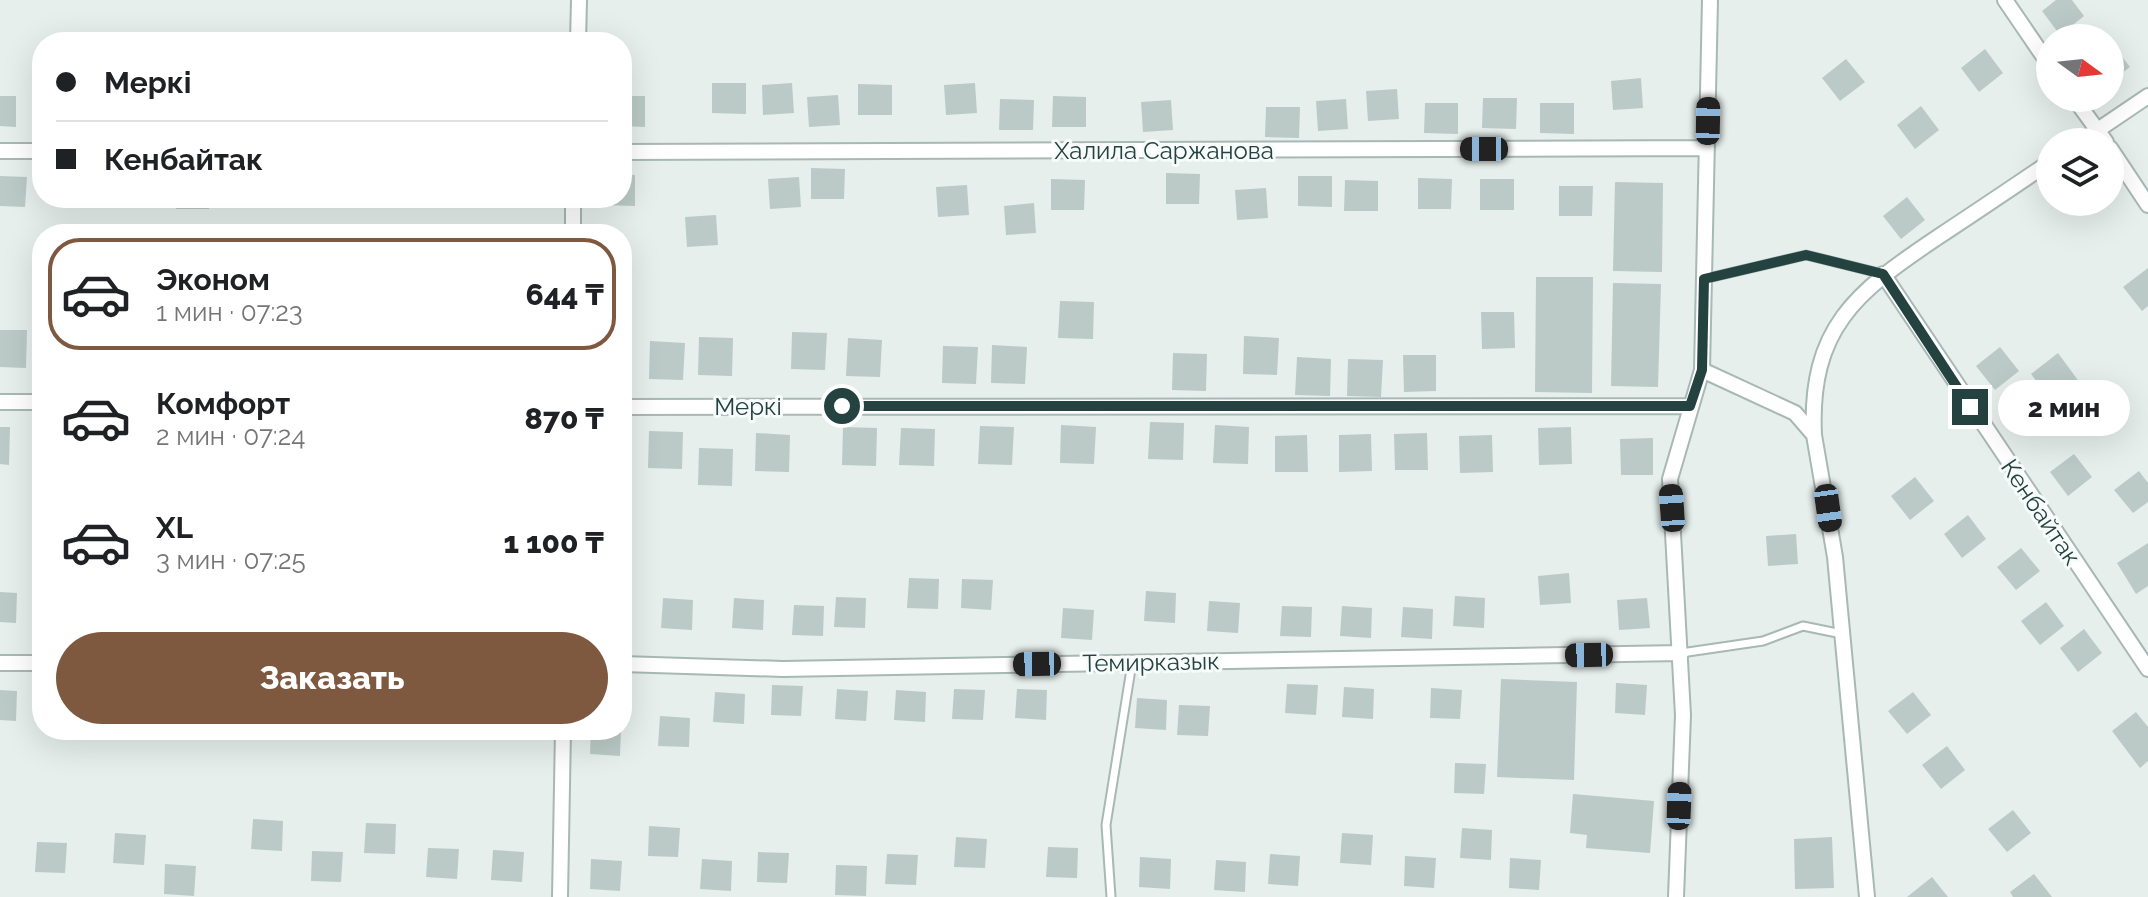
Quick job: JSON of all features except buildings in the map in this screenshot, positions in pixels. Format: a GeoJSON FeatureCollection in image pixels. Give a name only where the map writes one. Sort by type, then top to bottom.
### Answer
{"type":"FeatureCollection","features":[{"type":"Feature","properties":{"kind":"street"},"geometry":{"type":"LineString","coordinates":[[578,32],[579,0]]}},
{"type":"Feature","properties":{"kind":"street"},"geometry":{"type":"LineString","coordinates":[[1676,897],[1683,715],[1670,479],[1702,370],[1710,0]]}},
{"type":"Feature","properties":{"kind":"street"},"geometry":{"type":"LineString","coordinates":[[2005,0],[2036,45]]}},
{"type":"Feature","properties":{"kind":"street"},"geometry":{"type":"LineString","coordinates":[[2111,128],[2148,96]]}},
{"type":"Feature","properties":{"kind":"street","name":"Халила Саржанова"},"geometry":{"type":"LineString","coordinates":[[632,152],[1707,148]]}},
{"type":"Feature","properties":{"kind":"street"},"geometry":{"type":"LineString","coordinates":[[0,151],[32,151]]}},
{"type":"Feature","properties":{"kind":"street"},"geometry":{"type":"LineString","coordinates":[[2124,169],[2148,205]]}},
{"type":"Feature","properties":{"kind":"street"},"geometry":{"type":"LineString","coordinates":[[1867,897],[1825,483],[1814,435],[1812,397],[1819,365],[1831,335],[1851,304],[1883,274],[2036,171]]}},
{"type":"Feature","properties":{"kind":"street","name":"Кенбайтак"},"geometry":{"type":"LineString","coordinates":[[1883,274],[2148,669]]}},
{"type":"Feature","properties":{"kind":"street"},"geometry":{"type":"LineString","coordinates":[[1702,370],[1795,413],[1814,435]]}},
{"type":"Feature","properties":{"kind":"street"},"geometry":{"type":"LineString","coordinates":[[0,402],[32,402]]}},
{"type":"Feature","properties":{"kind":"street","name":"Меркі"},"geometry":{"type":"LineString","coordinates":[[632,407],[1690,406]]}},
{"type":"Feature","properties":{"kind":"street","name":"Темирказык"},"geometry":{"type":"LineString","coordinates":[[632,664],[783,669],[1681,653]]}},
{"type":"Feature","properties":{"kind":"street"},"geometry":{"type":"LineString","coordinates":[[0,663],[32,663]]}},
{"type":"Feature","properties":{"kind":"street"},"geometry":{"type":"LineString","coordinates":[[560,897],[563,740]]}},
{"type":"Feature","properties":{"kind":"lane"},"geometry":{"type":"LineString","coordinates":[[1704,279],[1806,255],[1883,274]]}},
{"type":"Feature","properties":{"kind":"lane"},"geometry":{"type":"LineString","coordinates":[[1681,653],[1763,641],[1803,626],[1842,634]]}},
{"type":"Feature","properties":{"kind":"lane"},"geometry":{"type":"LineString","coordinates":[[1111,897],[1106,825],[1132,663]]}},
{"type":"Feature","properties":{"kind":"route"},"geometry":{"type":"LineString","coordinates":[[842,406],[1690,406],[1702,370],[1704,279],[1806,255],[1883,274],[1970,407]]}}]}
